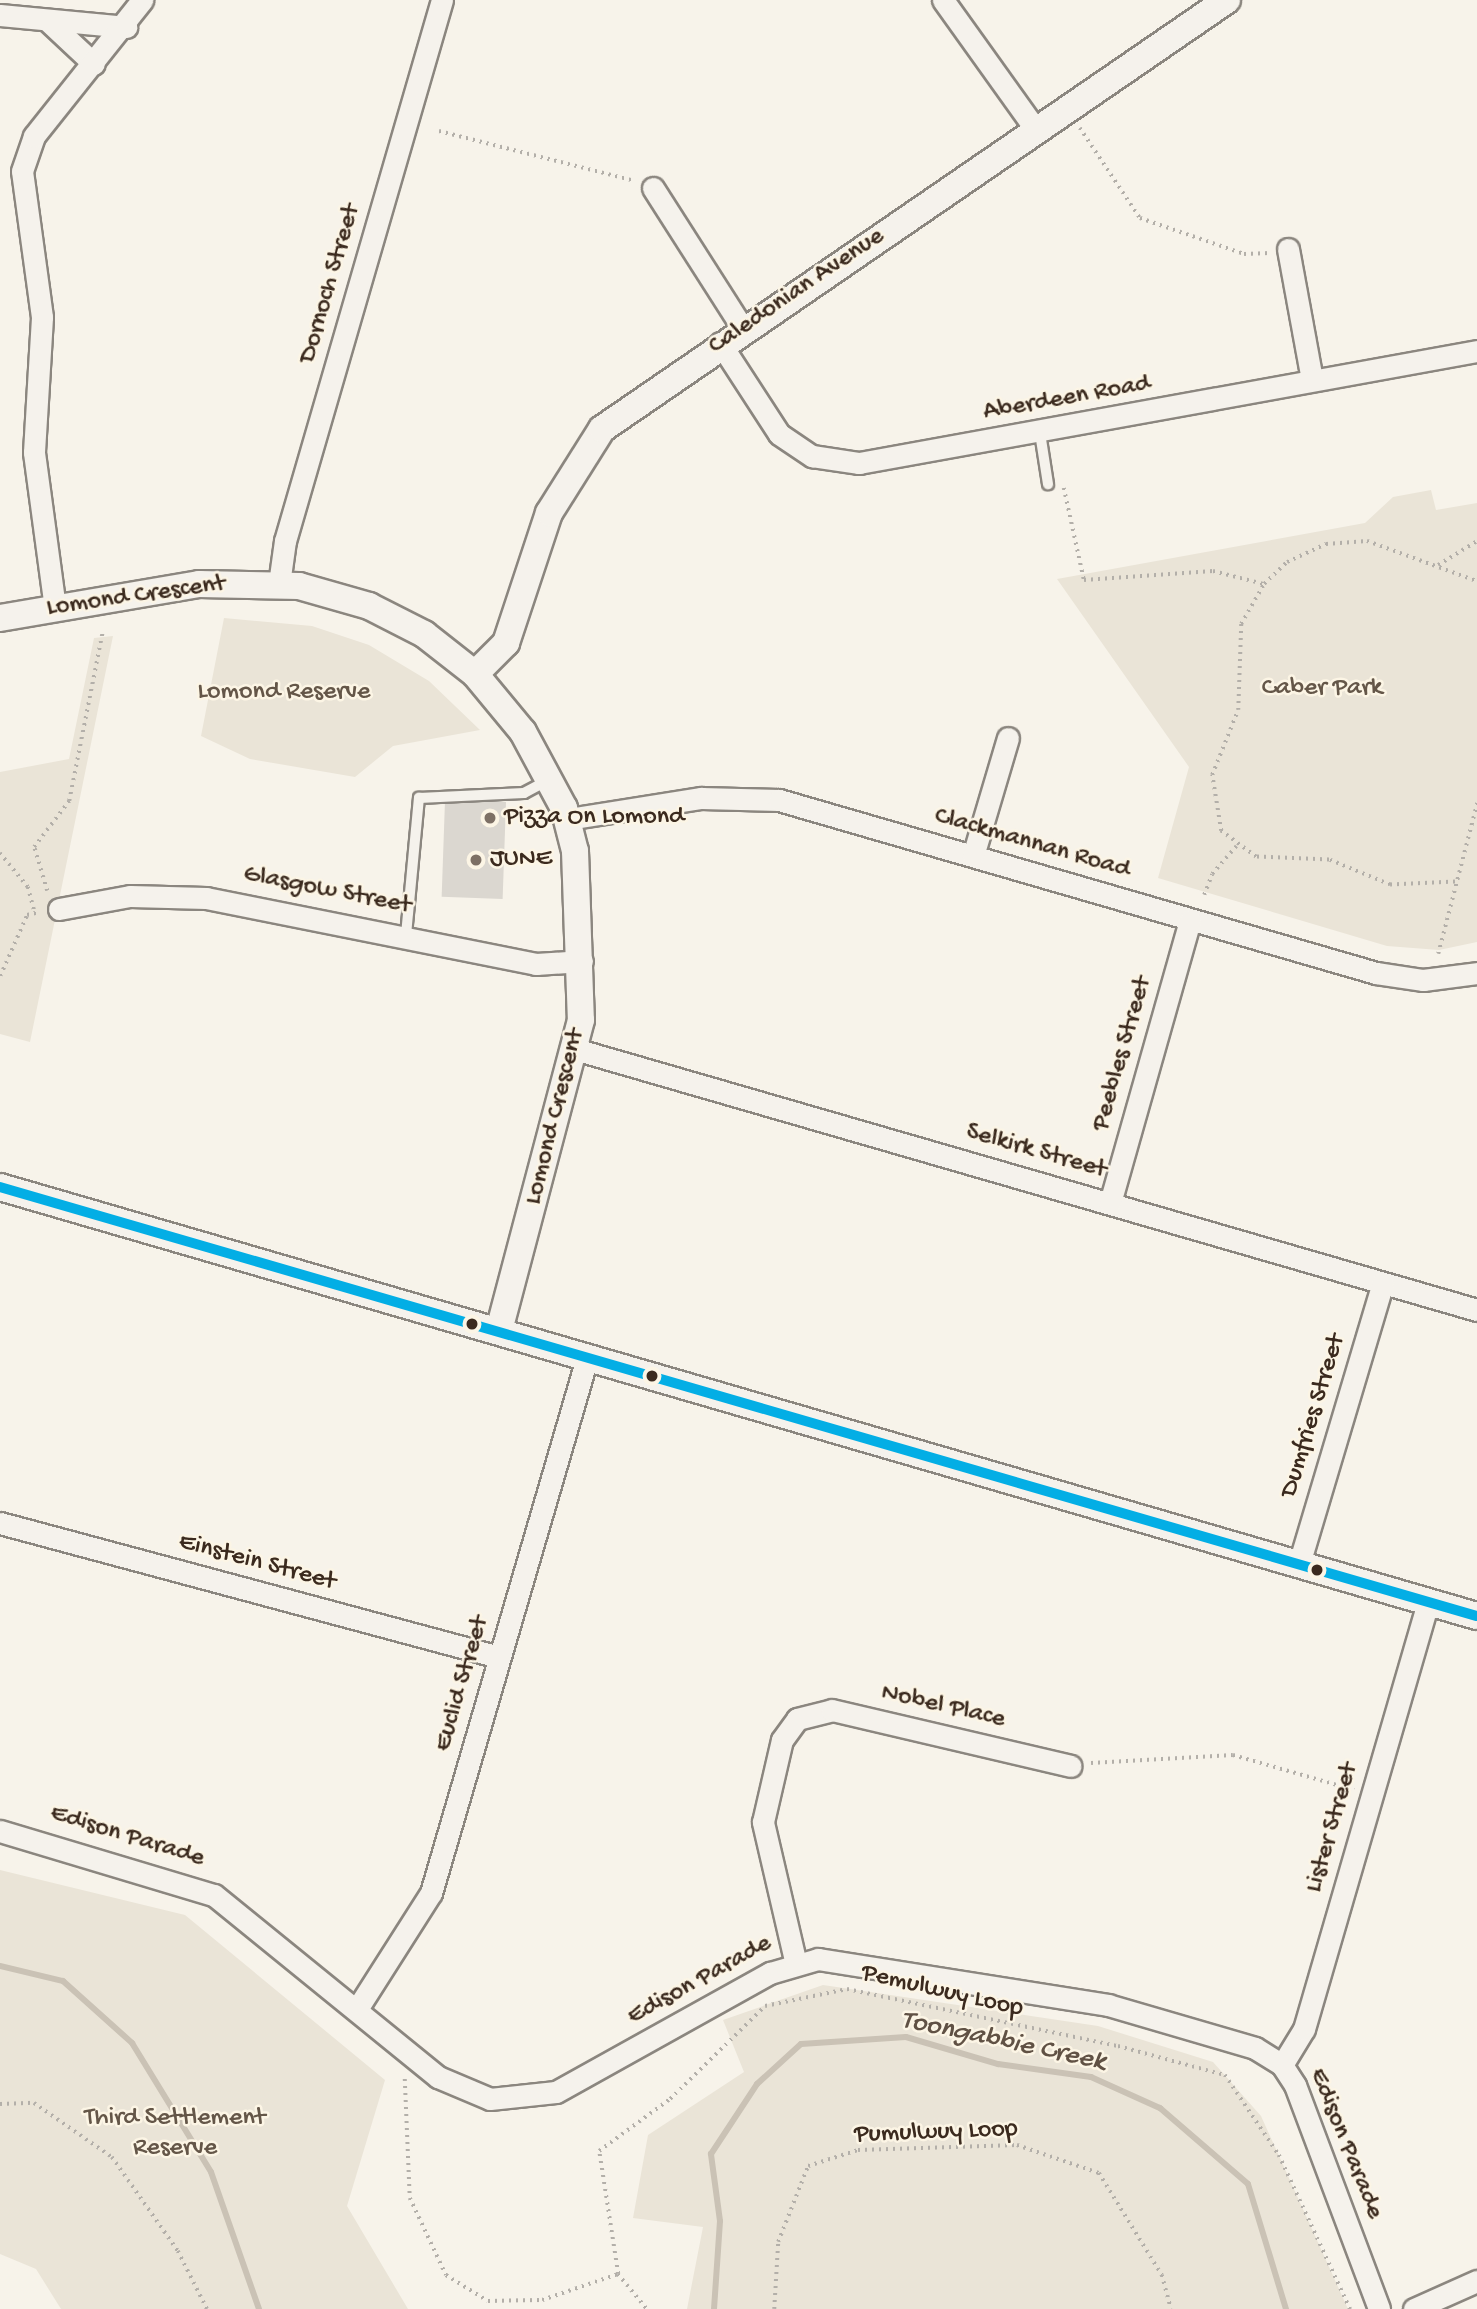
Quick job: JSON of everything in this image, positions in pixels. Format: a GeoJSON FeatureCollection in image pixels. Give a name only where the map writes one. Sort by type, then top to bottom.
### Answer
{"type":"FeatureCollection","features":[{"type":"Feature","properties":{"kind":"street"},"geometry":{"type":"LineString","coordinates":[[55,608],[34,452],[42,317],[22,171],[34,136],[126,27],[142,0]]}},
{"type":"Feature","properties":{"kind":"street","name":"Dornoch Street"},"geometry":{"type":"LineString","coordinates":[[279,584],[285,541],[442,0]]}},
{"type":"Feature","properties":{"kind":"street"},"geometry":{"type":"LineString","coordinates":[[943,0],[1036,130]]}},
{"type":"Feature","properties":{"kind":"street","name":"Caledonian Avenue"},"geometry":{"type":"LineString","coordinates":[[475,674],[506,643],[549,513],[592,440],[720,343],[1227,0]]}},
{"type":"Feature","properties":{"kind":"street"},"geometry":{"type":"LineString","coordinates":[[0,15],[126,27]]}},
{"type":"Feature","properties":{"kind":"street"},"geometry":{"type":"LineString","coordinates":[[45,19],[94,64]]}},
{"type":"Feature","properties":{"kind":"street"},"geometry":{"type":"LineString","coordinates":[[653,188],[743,329]]}},
{"type":"Feature","properties":{"kind":"street"},"geometry":{"type":"LineString","coordinates":[[1288,249],[1312,380]]}},
{"type":"Feature","properties":{"kind":"street","name":"Aberdeen Road"},"geometry":{"type":"LineString","coordinates":[[720,343],[779,434],[812,456],[859,463],[1040,433],[1477,351]]}},
{"type":"Feature","properties":{"kind":"street","name":"Lomond Crescent"},"geometry":{"type":"LineString","coordinates":[[0,618],[199,584],[279,584],[388,615],[475,674],[502,703],[550,778],[568,819],[582,961],[578,1050],[499,1331]]}},
{"type":"Feature","properties":{"kind":"street"},"geometry":{"type":"LineString","coordinates":[[973,856],[1008,738]]}},
{"type":"Feature","properties":{"kind":"street","name":"Clackmannan Road"},"geometry":{"type":"LineString","coordinates":[[568,819],[701,798],[759,797],[1392,976],[1477,973]]}},
{"type":"Feature","properties":{"kind":"street","name":"Glasgow Street"},"geometry":{"type":"LineString","coordinates":[[54,903],[130,896],[206,898],[406,935],[536,964],[582,961]]}},
{"type":"Feature","properties":{"kind":"street","name":"Peebles Street"},"geometry":{"type":"LineString","coordinates":[[1110,1203],[1191,920]]}},
{"type":"Feature","properties":{"kind":"street","name":"Selkirk Street"},"geometry":{"type":"LineString","coordinates":[[578,1050],[1477,1310]]}},
{"type":"Feature","properties":{"kind":"street"},"geometry":{"type":"LineString","coordinates":[[0,1187],[1477,1616]]}},
{"type":"Feature","properties":{"kind":"street","name":"Dumfries Street"},"geometry":{"type":"LineString","coordinates":[[1299,1564],[1383,1283]]}},
{"type":"Feature","properties":{"kind":"street","name":"Euclid Street"},"geometry":{"type":"LineString","coordinates":[[357,2009],[426,1907],[587,1358]]}},
{"type":"Feature","properties":{"kind":"street","name":"Einstein Street"},"geometry":{"type":"LineString","coordinates":[[0,1523],[499,1657]]}},
{"type":"Feature","properties":{"kind":"street","name":"Lister Street"},"geometry":{"type":"LineString","coordinates":[[1282,2064],[1304,2029],[1428,1602]]}},
{"type":"Feature","properties":{"kind":"street","name":"Nobel Place"},"geometry":{"type":"LineString","coordinates":[[795,1961],[763,1822],[782,1740],[798,1707],[832,1710],[1071,1766]]}},
{"type":"Feature","properties":{"kind":"street","name":"Edison Parade"},"geometry":{"type":"LineString","coordinates":[[0,1831],[214,1895],[357,2009],[406,2052],[476,2096],[516,2101],[547,2095],[795,1961],[855,1961],[1118,2007],[1255,2048],[1282,2064],[1298,2092],[1379,2309]]}},
{"type":"Feature","properties":{"kind":"street"},"geometry":{"type":"LineString","coordinates":[[1413,2309],[1477,2281]]}},
{"type":"Feature","properties":{"kind":"lane"},"geometry":{"type":"LineString","coordinates":[[1040,433],[1048,484]]}},
{"type":"Feature","properties":{"kind":"lane"},"geometry":{"type":"LineString","coordinates":[[406,935],[419,798],[524,793],[550,778]]}},
{"type":"Feature","properties":{"kind":"path"},"geometry":{"type":"LineString","coordinates":[[1077,124],[1140,219],[1261,255]]}},
{"type":"Feature","properties":{"kind":"path"},"geometry":{"type":"LineString","coordinates":[[439,131],[534,160],[619,175]]}},
{"type":"Feature","properties":{"kind":"path"},"geometry":{"type":"LineString","coordinates":[[1063,480],[1084,580],[1213,570],[1264,584]]}},
{"type":"Feature","properties":{"kind":"path"},"geometry":{"type":"LineString","coordinates":[[1455,882],[1390,885],[1329,860],[1268,860],[1236,846],[1217,819],[1212,775],[1238,710],[1241,624],[1264,584],[1300,554],[1354,540],[1383,543],[1477,581]]}},
{"type":"Feature","properties":{"kind":"path"},"geometry":{"type":"LineString","coordinates":[[1437,565],[1477,541]]}},
{"type":"Feature","properties":{"kind":"path"},"geometry":{"type":"LineString","coordinates":[[54,903],[34,847],[69,801],[103,629]]}},
{"type":"Feature","properties":{"kind":"path"},"geometry":{"type":"LineString","coordinates":[[1438,954],[1477,803]]}},
{"type":"Feature","properties":{"kind":"path"},"geometry":{"type":"LineString","coordinates":[[1204,895],[1212,874],[1236,846]]}},
{"type":"Feature","properties":{"kind":"path"},"geometry":{"type":"LineString","coordinates":[[0,853],[28,887],[35,913],[27,915],[0,976]]}},
{"type":"Feature","properties":{"kind":"path"},"geometry":{"type":"LineString","coordinates":[[1104,1762],[1233,1755],[1346,1788]]}},
{"type":"Feature","properties":{"kind":"path","name":"Pemulwuy Loop"},"geometry":{"type":"LineString","coordinates":[[618,2274],[598,2151],[670,2099],[765,2006],[848,1989],[1225,2074],[1279,2155],[1350,2309]]}},
{"type":"Feature","properties":{"kind":"path"},"geometry":{"type":"LineString","coordinates":[[406,2052],[410,2198],[446,2275],[488,2301],[542,2300],[618,2274],[647,2309]]}},
{"type":"Feature","properties":{"kind":"path"},"geometry":{"type":"LineString","coordinates":[[0,2104],[34,2103],[112,2157],[178,2252],[207,2309]]}},
{"type":"Feature","properties":{"kind":"path","name":"Pumulwuy Loop"},"geometry":{"type":"LineString","coordinates":[[774,2309],[778,2242],[808,2166],[858,2150],[1017,2145],[1099,2173],[1162,2275],[1171,2309]]}},
{"type":"Feature","properties":{"kind":"green space","name":"Caber Park"},"geometry":{"type":"Polygon","coordinates":[[[1431,490],[1436,510],[1477,503],[1477,942],[1439,950],[1387,946],[1158,878],[1189,767],[1057,579],[1365,523],[1393,497],[1431,490]]]}},
{"type":"Feature","properties":{"kind":"green space","name":"Lomond Reserve"},"geometry":{"type":"Polygon","coordinates":[[[224,618],[312,626],[369,645],[429,681],[480,730],[393,746],[355,777],[250,759],[201,736],[224,618]]]}},
{"type":"Feature","properties":{"kind":"green space"},"geometry":{"type":"Polygon","coordinates":[[[113,636],[30,1042],[0,1034],[0,772],[69,759],[94,638],[113,636]]]}},
{"type":"Feature","properties":{"kind":"green space","name":"Third Settlement Reserve"},"geometry":{"type":"Polygon","coordinates":[[[0,1870],[185,1915],[385,2080],[347,2206],[408,2309],[61,2309],[36,2269],[0,2254],[0,1870]]]}},
{"type":"Feature","properties":{"kind":"green space"},"geometry":{"type":"Polygon","coordinates":[[[823,1985],[1098,2026],[1213,2062],[1261,2116],[1348,2309],[687,2309],[703,2227],[633,2218],[648,2135],[744,2072],[723,2020],[823,1985]]]}},
{"type":"Feature","properties":{"kind":"building"},"geometry":{"type":"Polygon","coordinates":[[[445,800],[506,802],[503,899],[442,897],[445,800]]]}},
{"type":"Feature","properties":{"kind":"waterway","name":"Toongabbie Creek"},"geometry":{"type":"LineString","coordinates":[[0,1966],[63,1981],[132,2043],[211,2172],[259,2309]]}},
{"type":"Feature","properties":{"kind":"waterway","name":"Toongabbie Creek"},"geometry":{"type":"LineString","coordinates":[[714,2309],[720,2221],[711,2154],[757,2084],[801,2044],[906,2037],[998,2064],[1091,2077],[1160,2108],[1248,2184],[1286,2309]]}},
{"type":"Feature","properties":{"kind":"transit line"},"geometry":{"type":"LineString","coordinates":[[0,1187],[1477,1616]]}},
{"type":"Feature","properties":{"kind":"place","name":"Pizza On Lomond"},"geometry":{"type":"Point","coordinates":[490,818]}},
{"type":"Feature","properties":{"kind":"place","name":"JUNE"},"geometry":{"type":"Point","coordinates":[476,860]}}]}
